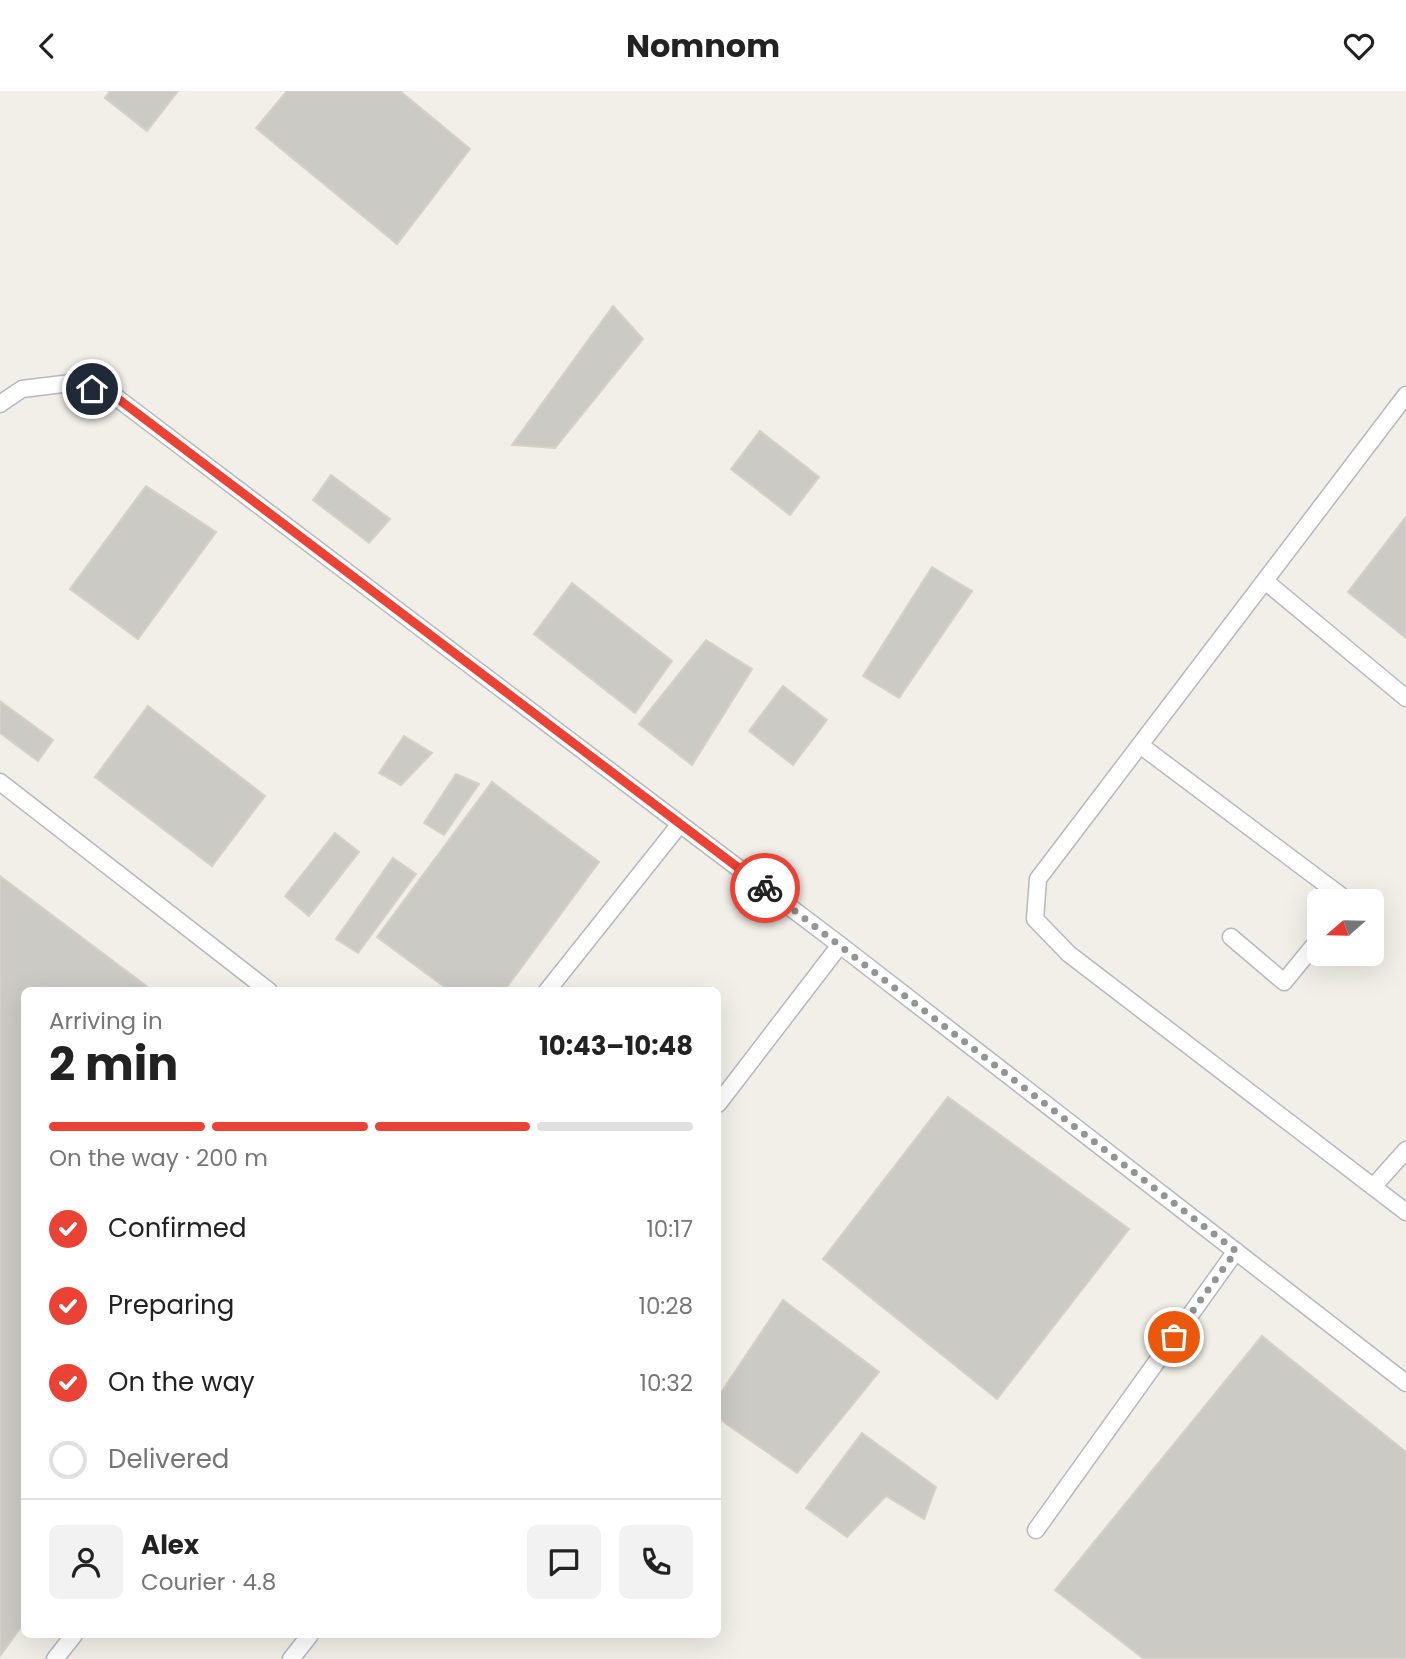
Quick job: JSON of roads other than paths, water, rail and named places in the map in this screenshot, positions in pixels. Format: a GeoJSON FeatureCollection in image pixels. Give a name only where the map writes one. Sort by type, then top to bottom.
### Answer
{"type":"FeatureCollection","features":[{"type":"Feature","properties":{"kind":"lane"},"geometry":{"type":"LineString","coordinates":[[0,404],[22,389],[71,383],[113,395],[840,945],[1406,1383]]}},
{"type":"Feature","properties":{"kind":"lane"},"geometry":{"type":"LineString","coordinates":[[1406,395],[1038,879],[1035,919],[1069,954],[1406,1212]]}},
{"type":"Feature","properties":{"kind":"lane"},"geometry":{"type":"LineString","coordinates":[[1265,581],[1406,698]]}},
{"type":"Feature","properties":{"kind":"lane"},"geometry":{"type":"LineString","coordinates":[[1140,745],[1332,889]]}},
{"type":"Feature","properties":{"kind":"lane"},"geometry":{"type":"LineString","coordinates":[[0,782],[264,987]]}},
{"type":"Feature","properties":{"kind":"lane"},"geometry":{"type":"LineString","coordinates":[[550,987],[680,824]]}},
{"type":"Feature","properties":{"kind":"lane"},"geometry":{"type":"LineString","coordinates":[[1231,937],[1284,982],[1307,954]]}},
{"type":"Feature","properties":{"kind":"lane"},"geometry":{"type":"LineString","coordinates":[[721,1100],[840,945]]}},
{"type":"Feature","properties":{"kind":"lane"},"geometry":{"type":"LineString","coordinates":[[1373,1187],[1406,1150]]}},
{"type":"Feature","properties":{"kind":"lane"},"geometry":{"type":"LineString","coordinates":[[1036,1530],[1236,1251]]}},
{"type":"Feature","properties":{"kind":"lane"},"geometry":{"type":"LineString","coordinates":[[55,1659],[72,1638]]}},
{"type":"Feature","properties":{"kind":"lane"},"geometry":{"type":"LineString","coordinates":[[291,1659],[308,1638]]}}]}
